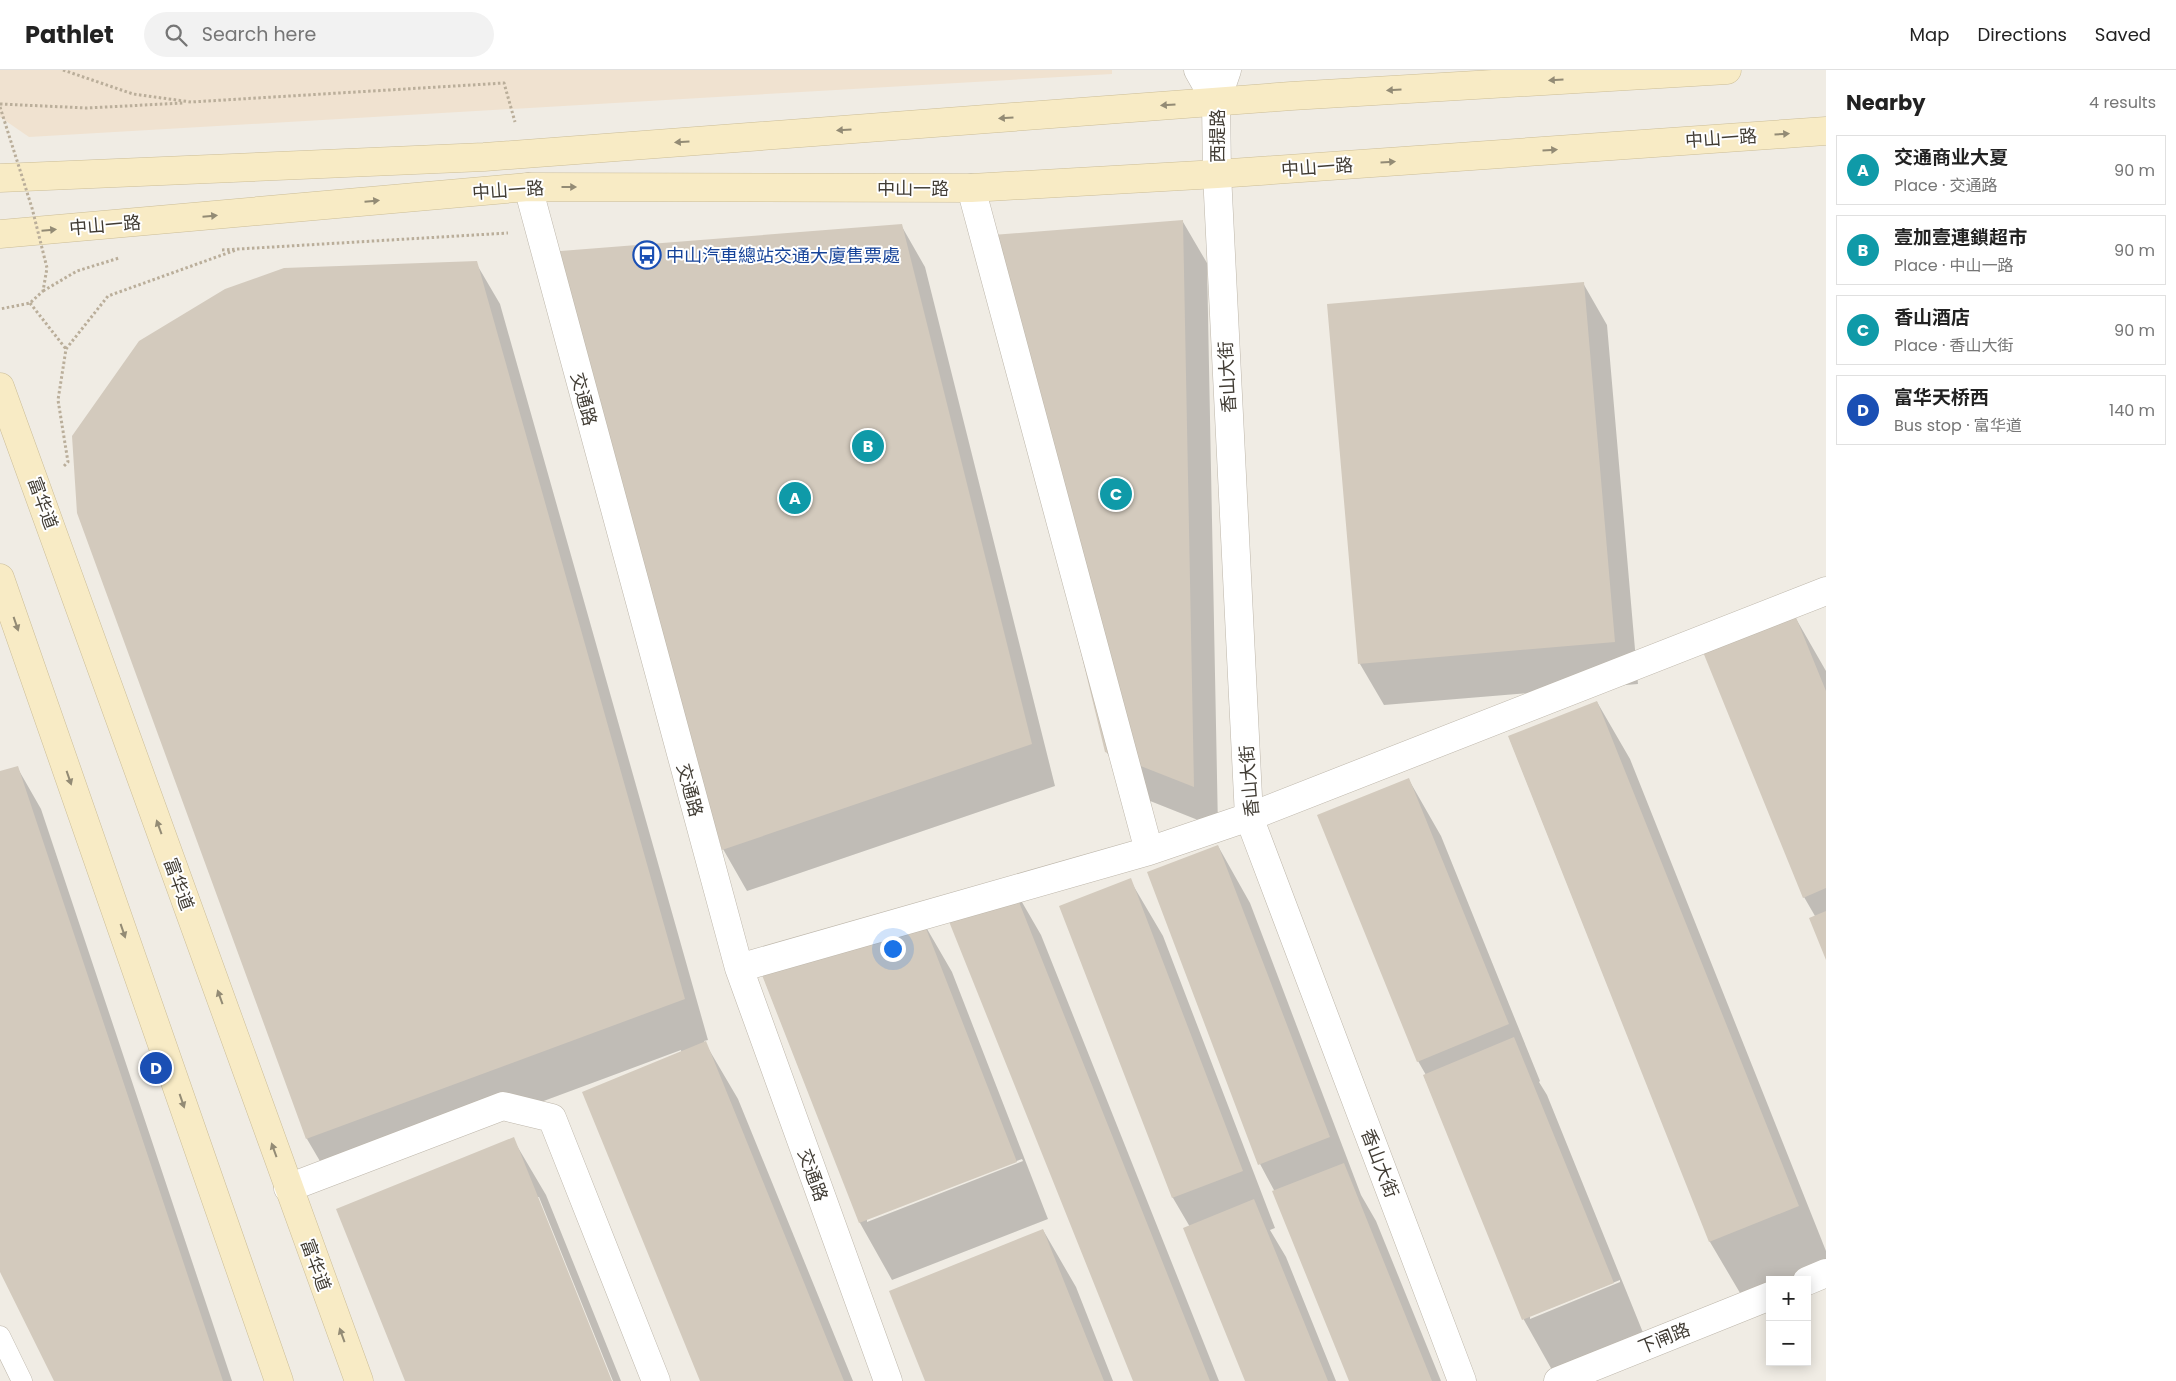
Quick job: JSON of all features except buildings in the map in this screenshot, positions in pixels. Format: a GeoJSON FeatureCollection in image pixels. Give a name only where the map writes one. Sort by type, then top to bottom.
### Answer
{"type":"FeatureCollection","features":[{"type":"Feature","properties":{"kind":"main road","name":"中山一路"},"geometry":{"type":"LineString","coordinates":[[0,178],[525,154],[1216,102],[1727,70]]}},
{"type":"Feature","properties":{"kind":"main road","name":"中山一路"},"geometry":{"type":"LineString","coordinates":[[0,234],[528,187],[971,188],[1217,174],[1826,131]]}},
{"type":"Feature","properties":{"kind":"main road","name":"富华道"},"geometry":{"type":"LineString","coordinates":[[0,387],[359,1381]]}},
{"type":"Feature","properties":{"kind":"main road"},"geometry":{"type":"LineString","coordinates":[[0,578],[279,1381]]}},
{"type":"Feature","properties":{"kind":"street"},"geometry":{"type":"LineString","coordinates":[[1198,70],[1216,102]]}},
{"type":"Feature","properties":{"kind":"street","name":"西提路"},"geometry":{"type":"LineString","coordinates":[[1217,174],[1216,102],[1227,70]]}},
{"type":"Feature","properties":{"kind":"street","name":"香山大街"},"geometry":{"type":"LineString","coordinates":[[1217,174],[1249,817],[1462,1381]]}},
{"type":"Feature","properties":{"kind":"street","name":"交通路"},"geometry":{"type":"LineString","coordinates":[[528,187],[538,231],[739,968],[888,1381]]}},
{"type":"Feature","properties":{"kind":"street"},"geometry":{"type":"LineString","coordinates":[[971,188],[1149,851]]}},
{"type":"Feature","properties":{"kind":"street"},"geometry":{"type":"LineString","coordinates":[[739,968],[1149,851],[1249,817],[1826,592]]}},
{"type":"Feature","properties":{"kind":"street"},"geometry":{"type":"LineString","coordinates":[[288,1188],[503,1106],[552,1118],[656,1381]]}},
{"type":"Feature","properties":{"kind":"street"},"geometry":{"type":"LineString","coordinates":[[1811,1279],[1826,1273]]}},
{"type":"Feature","properties":{"kind":"street","name":"下闸路"},"geometry":{"type":"LineString","coordinates":[[1558,1381],[1766,1298]]}},
{"type":"Feature","properties":{"kind":"lane"},"geometry":{"type":"LineString","coordinates":[[0,1336],[22,1381]]}},
{"type":"Feature","properties":{"kind":"path"},"geometry":{"type":"LineString","coordinates":[[63,70],[133,94],[191,102]]}},
{"type":"Feature","properties":{"kind":"path"},"geometry":{"type":"LineString","coordinates":[[43,291],[47,268],[29,199],[0,105],[87,108],[504,83],[525,154]]}},
{"type":"Feature","properties":{"kind":"path"},"geometry":{"type":"LineString","coordinates":[[220,250],[538,231]]}},
{"type":"Feature","properties":{"kind":"path"},"geometry":{"type":"LineString","coordinates":[[38,489],[68,462],[58,400],[66,349],[108,296],[239,249]]}},
{"type":"Feature","properties":{"kind":"path"},"geometry":{"type":"LineString","coordinates":[[0,309],[30,303],[43,291],[78,271],[124,256]]}},
{"type":"Feature","properties":{"kind":"path"},"geometry":{"type":"LineString","coordinates":[[30,303],[66,349]]}},
{"type":"Feature","properties":{"kind":"shaded area"},"geometry":{"type":"Polygon","coordinates":[[[0,70],[1112,70],[1112,74],[29,137],[0,117],[0,70]]]}},
{"type":"Feature","properties":{"kind":"place","name":"中山汽車總站交通大廈售票處"},"geometry":{"type":"Point","coordinates":[647,255]}},
{"type":"Feature","properties":{"kind":"place","name":"壹加壹連鎖超市"},"geometry":{"type":"Point","coordinates":[868,446]}},
{"type":"Feature","properties":{"kind":"place","name":"香山酒店"},"geometry":{"type":"Point","coordinates":[1116,494]}},
{"type":"Feature","properties":{"kind":"place","name":"交通商业大夏"},"geometry":{"type":"Point","coordinates":[795,498]}},
{"type":"Feature","properties":{"kind":"place","name":"富华天桥西"},"geometry":{"type":"Point","coordinates":[156,1068]}}]}
